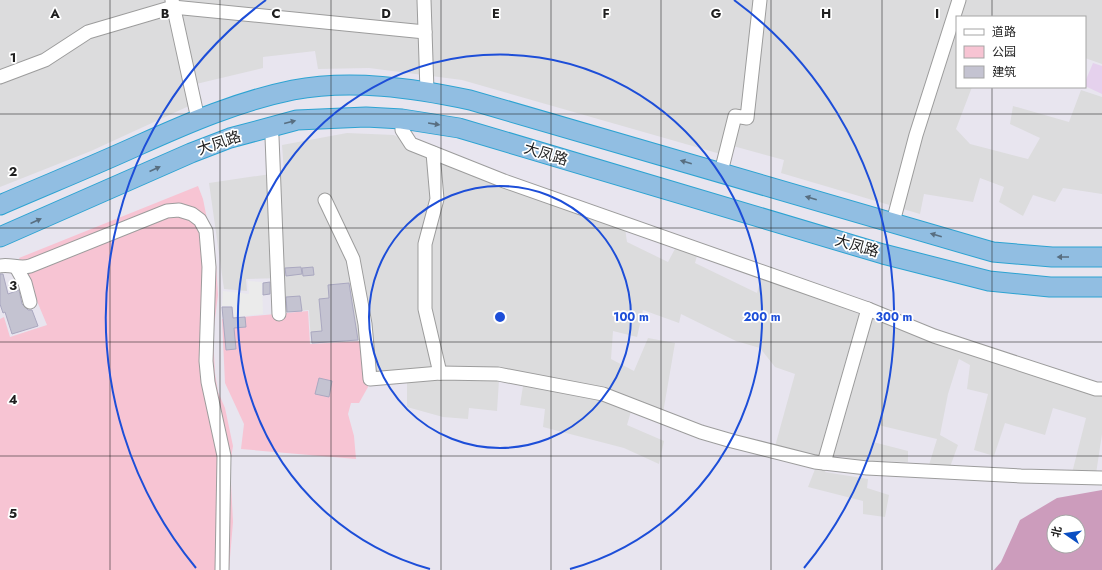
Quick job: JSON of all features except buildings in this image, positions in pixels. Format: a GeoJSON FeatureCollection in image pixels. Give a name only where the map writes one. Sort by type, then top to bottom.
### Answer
{"type":"FeatureCollection","features":[{"type":"Feature","properties":{"kind":"highway","name":"大凤路"},"geometry":{"type":"LineString","coordinates":[[0,205],[198,119],[294,90],[343,86],[427,91],[470,100],[993,252],[1052,257],[1102,257]]}},
{"type":"Feature","properties":{"kind":"highway","name":"大凤路"},"geometry":{"type":"LineString","coordinates":[[0,237],[191,153],[230,138],[297,120],[341,117],[402,119],[459,128],[883,254],[990,281],[1050,287],[1102,287]]}},
{"type":"Feature","properties":{"kind":"street"},"geometry":{"type":"LineString","coordinates":[[424,0],[427,91]]}},
{"type":"Feature","properties":{"kind":"street"},"geometry":{"type":"LineString","coordinates":[[721,172],[735,116],[747,118],[760,0]]}},
{"type":"Feature","properties":{"kind":"street"},"geometry":{"type":"LineString","coordinates":[[893,222],[916,135],[959,0]]}},
{"type":"Feature","properties":{"kind":"street"},"geometry":{"type":"LineString","coordinates":[[0,77],[44,60],[88,32],[172,4],[425,32]]}},
{"type":"Feature","properties":{"kind":"street"},"geometry":{"type":"LineString","coordinates":[[172,4],[198,119]]}},
{"type":"Feature","properties":{"kind":"street"},"geometry":{"type":"LineString","coordinates":[[402,119],[402,130],[410,144],[504,181],[868,309],[934,336],[1096,389],[1102,389]]}},
{"type":"Feature","properties":{"kind":"street"},"geometry":{"type":"LineString","coordinates":[[269,127],[272,137],[279,314]]}},
{"type":"Feature","properties":{"kind":"street"},"geometry":{"type":"LineString","coordinates":[[433,152],[437,199],[425,244],[425,309],[440,373]]}},
{"type":"Feature","properties":{"kind":"street"},"geometry":{"type":"LineString","coordinates":[[325,200],[353,259],[365,324],[370,379],[440,373],[498,374],[603,394],[713,436],[816,465],[1021,476],[1102,478]]}},
{"type":"Feature","properties":{"kind":"street"},"geometry":{"type":"LineString","coordinates":[[0,266],[20,268],[167,211],[187,212],[196,216],[203,224],[206,231],[209,267],[206,361],[208,382],[224,456],[222,570]]}},
{"type":"Feature","properties":{"kind":"street"},"geometry":{"type":"LineString","coordinates":[[20,268],[30,302]]}},
{"type":"Feature","properties":{"kind":"street"},"geometry":{"type":"LineString","coordinates":[[816,465],[868,309]]}},
{"type":"Feature","properties":{"kind":"shaded area"},"geometry":{"type":"Polygon","coordinates":[[[0,0],[1102,0],[1102,64],[1086,58],[1086,16],[956,16],[956,88],[972,88],[956,129],[970,144],[1028,159],[1040,138],[1010,124],[1013,106],[1069,122],[1081,90],[1102,97],[1102,194],[1063,188],[1055,202],[1033,195],[1023,216],[999,202],[1004,187],[980,178],[973,202],[924,194],[920,214],[781,173],[784,160],[733,146],[731,157],[462,80],[369,68],[318,69],[315,51],[263,57],[263,68],[196,84],[202,100],[91,151],[0,187],[0,0]]]}},
{"type":"Feature","properties":{"kind":"shaded area"},"geometry":{"type":"Polygon","coordinates":[[[1093,63],[1102,66],[1102,94],[1086,86],[1086,80],[1093,63]]]}},
{"type":"Feature","properties":{"kind":"shaded area"},"geometry":{"type":"Polygon","coordinates":[[[347,133],[394,135],[438,160],[625,228],[627,242],[668,262],[677,245],[698,252],[695,263],[757,293],[761,277],[913,334],[1049,381],[1102,396],[1102,434],[1096,474],[1072,473],[1086,418],[1053,408],[1045,435],[1005,423],[994,456],[974,450],[988,394],[967,389],[970,365],[959,359],[948,394],[940,435],[958,445],[950,467],[929,465],[937,439],[878,425],[873,442],[908,451],[908,462],[866,461],[831,455],[825,472],[868,479],[867,488],[889,495],[885,517],[863,514],[863,501],[808,487],[819,459],[774,450],[795,374],[775,367],[760,348],[736,341],[681,314],[679,323],[643,310],[637,337],[613,331],[611,359],[634,371],[648,338],[675,343],[662,419],[632,408],[627,425],[664,441],[659,464],[624,448],[543,427],[545,409],[520,405],[523,386],[499,380],[497,411],[469,408],[468,419],[443,417],[407,407],[407,374],[371,377],[369,340],[311,343],[309,310],[286,312],[284,278],[246,279],[247,291],[224,289],[209,183],[284,172],[282,145],[347,133]]]}},
{"type":"Feature","properties":{"kind":"shaded area"},"geometry":{"type":"Polygon","coordinates":[[[248,281],[262,282],[263,314],[234,317],[233,306],[222,306],[223,291],[249,294],[248,281]]]}},
{"type":"Feature","properties":{"kind":"shaded area"},"geometry":{"type":"Polygon","coordinates":[[[1102,490],[1102,570],[994,570],[1001,562],[1020,520],[1057,498],[1102,490]]]}},
{"type":"Feature","properties":{"kind":"green space"},"geometry":{"type":"Polygon","coordinates":[[[198,186],[203,199],[216,264],[218,295],[213,335],[215,373],[218,392],[225,408],[233,446],[230,464],[233,522],[229,570],[0,570],[0,319],[4,317],[10,337],[47,325],[19,258],[198,186]]]}},
{"type":"Feature","properties":{"kind":"green space"},"geometry":{"type":"Polygon","coordinates":[[[308,311],[310,344],[364,341],[368,387],[359,403],[351,403],[348,414],[354,436],[356,459],[241,449],[244,424],[225,383],[222,319],[308,311]]]}}]}
